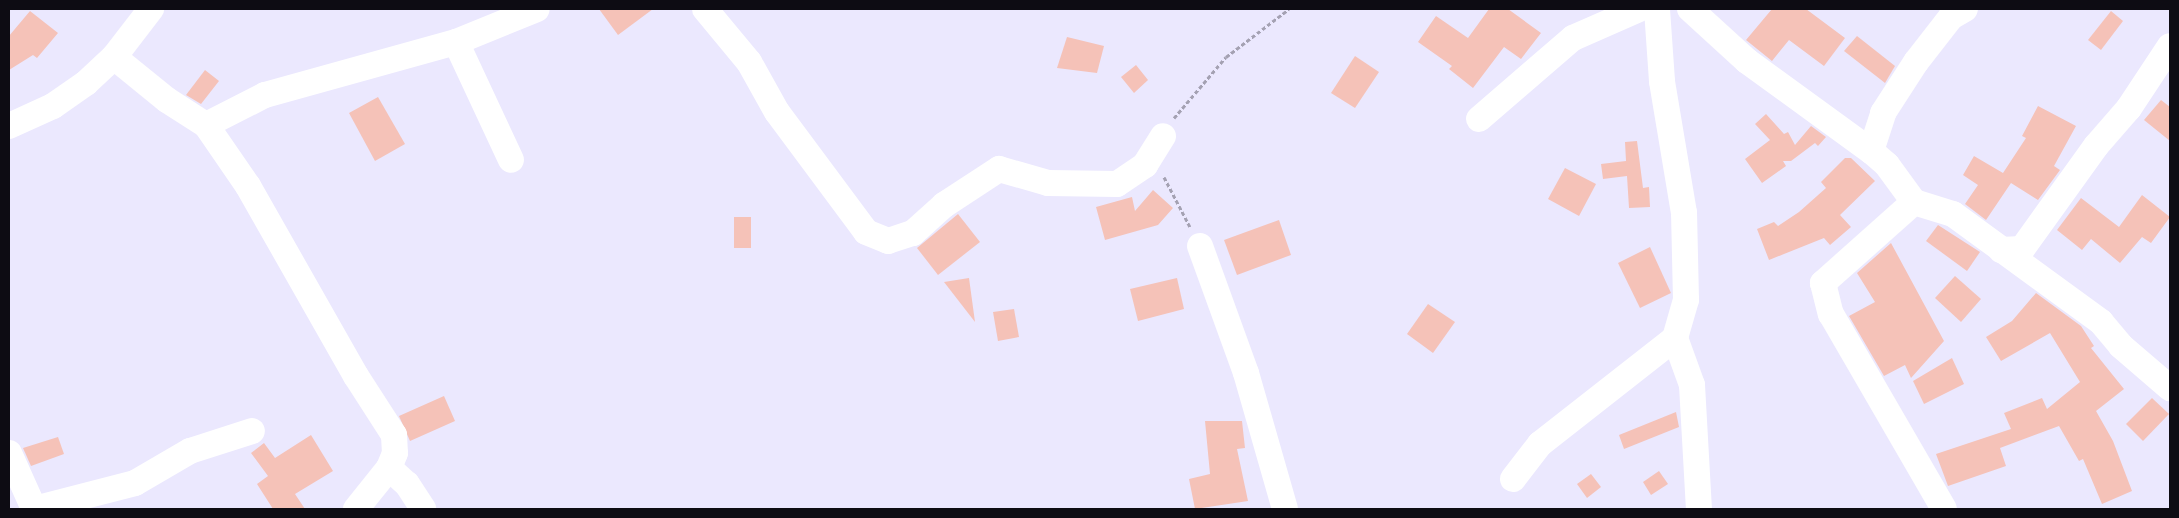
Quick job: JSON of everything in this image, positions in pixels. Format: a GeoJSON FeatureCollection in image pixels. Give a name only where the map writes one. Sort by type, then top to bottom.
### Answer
{"type":"FeatureCollection","features":[{"type":"Feature","properties":{"kind":"street"},"geometry":{"type":"LineString","coordinates":[[9,126],[52,106],[114,57],[150,9]]}},
{"type":"Feature","properties":{"kind":"street"},"geometry":{"type":"LineString","coordinates":[[206,125],[265,95],[456,42],[537,9]]}},
{"type":"Feature","properties":{"kind":"street"},"geometry":{"type":"LineString","coordinates":[[705,9],[749,62],[777,112],[866,232],[888,241],[913,233],[944,205],[999,169],[1048,183],[1117,184],[1145,165],[1163,136]]}},
{"type":"Feature","properties":{"kind":"street"},"geometry":{"type":"LineString","coordinates":[[1479,119],[1573,38],[1639,9]]}},
{"type":"Feature","properties":{"kind":"street"},"geometry":{"type":"LineString","coordinates":[[1513,479],[1540,444],[1675,338],[1686,300],[1684,213],[1662,81],[1657,9]]}},
{"type":"Feature","properties":{"kind":"street"},"geometry":{"type":"LineString","coordinates":[[1690,9],[1747,61],[1887,165],[1914,202],[1953,214],[2101,322],[2121,346],[2170,388]]}},
{"type":"Feature","properties":{"kind":"street"},"geometry":{"type":"LineString","coordinates":[[1871,152],[1883,113],[1916,62],[1952,17],[1965,9]]}},
{"type":"Feature","properties":{"kind":"street"},"geometry":{"type":"LineString","coordinates":[[456,42],[511,160]]}},
{"type":"Feature","properties":{"kind":"street"},"geometry":{"type":"LineString","coordinates":[[2001,250],[2022,249],[2096,146],[2129,108],[2170,46]]}},
{"type":"Feature","properties":{"kind":"street"},"geometry":{"type":"LineString","coordinates":[[114,57],[167,100],[206,125],[248,186],[356,376],[394,435],[395,453],[389,468],[356,509]]}},
{"type":"Feature","properties":{"kind":"street"},"geometry":{"type":"LineString","coordinates":[[1914,202],[1822,283],[1831,314],[1944,509]]}},
{"type":"Feature","properties":{"kind":"street"},"geometry":{"type":"LineString","coordinates":[[1200,246],[1246,373],[1285,509]]}},
{"type":"Feature","properties":{"kind":"street"},"geometry":{"type":"LineString","coordinates":[[1675,338],[1692,384],[1699,509]]}},
{"type":"Feature","properties":{"kind":"street"},"geometry":{"type":"LineString","coordinates":[[9,453],[34,509],[135,482],[190,451],[252,431]]}},
{"type":"Feature","properties":{"kind":"street"},"geometry":{"type":"LineString","coordinates":[[389,468],[407,484],[423,509]]}},
{"type":"Feature","properties":{"kind":"path"},"geometry":{"type":"LineString","coordinates":[[1163,136],[1180,110],[1226,57],[1289,9]]}},
{"type":"Feature","properties":{"kind":"path"},"geometry":{"type":"LineString","coordinates":[[1158,168],[1200,246]]}},
{"type":"Feature","properties":{"kind":"building"},"geometry":{"type":"Polygon","coordinates":[[[599,9],[653,9],[618,35],[599,9]]]}},
{"type":"Feature","properties":{"kind":"building"},"geometry":{"type":"Polygon","coordinates":[[[1489,9],[1508,9],[1541,33],[1521,59],[1504,47],[1473,88],[1449,69],[1452,66],[1418,42],[1436,16],[1468,38],[1489,9]]]}},
{"type":"Feature","properties":{"kind":"building"},"geometry":{"type":"Polygon","coordinates":[[[1772,9],[1806,9],[1845,38],[1824,66],[1789,40],[1772,61],[1746,40],[1772,9]]]}},
{"type":"Feature","properties":{"kind":"building"},"geometry":{"type":"Polygon","coordinates":[[[30,11],[58,33],[37,58],[33,55],[9,70],[9,36],[30,11]]]}},
{"type":"Feature","properties":{"kind":"building"},"geometry":{"type":"Polygon","coordinates":[[[2111,11],[2123,21],[2101,50],[2088,40],[2111,11]]]}},
{"type":"Feature","properties":{"kind":"building"},"geometry":{"type":"Polygon","coordinates":[[[1857,36],[1895,66],[1885,83],[1844,51],[1857,36]]]}},
{"type":"Feature","properties":{"kind":"building"},"geometry":{"type":"Polygon","coordinates":[[[1067,37],[1104,46],[1097,73],[1057,68],[1067,37]]]}},
{"type":"Feature","properties":{"kind":"building"},"geometry":{"type":"Polygon","coordinates":[[[1355,56],[1379,72],[1355,108],[1331,93],[1355,56]]]}},
{"type":"Feature","properties":{"kind":"building"},"geometry":{"type":"Polygon","coordinates":[[[1136,65],[1148,80],[1134,93],[1121,77],[1136,65]]]}},
{"type":"Feature","properties":{"kind":"building"},"geometry":{"type":"Polygon","coordinates":[[[205,70],[219,81],[201,104],[186,95],[205,70]]]}},
{"type":"Feature","properties":{"kind":"building"},"geometry":{"type":"Polygon","coordinates":[[[378,97],[405,144],[375,161],[349,113],[378,97]]]}},
{"type":"Feature","properties":{"kind":"building"},"geometry":{"type":"Polygon","coordinates":[[[2161,100],[2170,107],[2170,141],[2144,120],[2161,100]]]}},
{"type":"Feature","properties":{"kind":"building"},"geometry":{"type":"Polygon","coordinates":[[[2038,106],[2076,126],[2054,166],[2060,170],[2038,200],[2011,183],[1986,220],[1965,204],[1978,185],[1963,175],[1974,156],[2003,173],[2026,138],[2022,136],[2038,106]]]}},
{"type":"Feature","properties":{"kind":"building"},"geometry":{"type":"Polygon","coordinates":[[[1766,114],[1784,134],[1788,132],[1795,145],[1811,126],[1826,137],[1818,146],[1815,143],[1791,161],[1783,161],[1786,166],[1762,183],[1745,159],[1770,140],[1755,124],[1766,114]]]}},
{"type":"Feature","properties":{"kind":"building"},"geometry":{"type":"Polygon","coordinates":[[[1637,141],[1643,188],[1649,187],[1650,207],[1629,208],[1627,176],[1603,179],[1601,164],[1626,161],[1625,142],[1637,141]]]}},
{"type":"Feature","properties":{"kind":"building"},"geometry":{"type":"Polygon","coordinates":[[[1845,158],[1851,158],[1875,181],[1840,215],[1851,227],[1830,245],[1824,238],[1769,260],[1757,229],[1774,222],[1778,226],[1799,212],[1826,188],[1821,182],[1845,158]]]}},
{"type":"Feature","properties":{"kind":"building"},"geometry":{"type":"Polygon","coordinates":[[[1565,168],[1596,184],[1579,216],[1548,199],[1565,168]]]}},
{"type":"Feature","properties":{"kind":"building"},"geometry":{"type":"Polygon","coordinates":[[[1153,190],[1173,208],[1158,225],[1105,240],[1096,207],[1132,197],[1135,211],[1153,190]]]}},
{"type":"Feature","properties":{"kind":"building"},"geometry":{"type":"Polygon","coordinates":[[[2142,195],[2170,217],[2151,243],[2142,237],[2120,263],[2091,239],[2082,250],[2057,230],[2081,198],[2119,227],[2142,195]]]}},
{"type":"Feature","properties":{"kind":"building"},"geometry":{"type":"Polygon","coordinates":[[[958,214],[980,242],[938,275],[917,248],[958,214]]]}},
{"type":"Feature","properties":{"kind":"building"},"geometry":{"type":"Polygon","coordinates":[[[734,217],[751,217],[751,248],[734,248],[734,217]]]}},
{"type":"Feature","properties":{"kind":"building"},"geometry":{"type":"Polygon","coordinates":[[[1279,220],[1291,255],[1237,275],[1224,240],[1279,220]]]}},
{"type":"Feature","properties":{"kind":"building"},"geometry":{"type":"Polygon","coordinates":[[[1938,225],[1980,252],[1967,271],[1926,241],[1938,225]]]}},
{"type":"Feature","properties":{"kind":"building"},"geometry":{"type":"Polygon","coordinates":[[[1891,243],[1944,341],[1911,378],[1905,365],[1884,376],[1849,316],[1875,302],[1857,273],[1891,243]]]}},
{"type":"Feature","properties":{"kind":"building"},"geometry":{"type":"Polygon","coordinates":[[[1650,247],[1671,293],[1640,308],[1618,263],[1650,247]]]}},
{"type":"Feature","properties":{"kind":"building"},"geometry":{"type":"Polygon","coordinates":[[[1955,276],[1981,299],[1961,322],[1935,298],[1955,276]]]}},
{"type":"Feature","properties":{"kind":"building"},"geometry":{"type":"Polygon","coordinates":[[[969,278],[975,322],[944,282],[969,278]]]}},
{"type":"Feature","properties":{"kind":"building"},"geometry":{"type":"Polygon","coordinates":[[[1177,278],[1184,309],[1138,321],[1130,289],[1177,278]]]}},
{"type":"Feature","properties":{"kind":"building"},"geometry":{"type":"Polygon","coordinates":[[[2036,293],[2081,326],[2094,346],[2091,348],[2124,389],[2096,411],[2113,441],[2132,491],[2102,504],[2083,459],[2079,461],[2059,426],[2000,448],[2006,466],[1948,486],[1936,454],[2011,429],[2004,413],[2042,398],[2047,409],[2080,382],[2050,333],[2001,361],[1986,337],[2012,321],[2036,293]]]}},
{"type":"Feature","properties":{"kind":"building"},"geometry":{"type":"Polygon","coordinates":[[[1428,304],[1455,322],[1433,353],[1407,334],[1428,304]]]}},
{"type":"Feature","properties":{"kind":"building"},"geometry":{"type":"Polygon","coordinates":[[[1014,309],[1019,337],[998,341],[993,312],[1014,309]]]}},
{"type":"Feature","properties":{"kind":"building"},"geometry":{"type":"Polygon","coordinates":[[[1952,358],[1964,384],[1924,404],[1913,381],[1952,358]]]}},
{"type":"Feature","properties":{"kind":"building"},"geometry":{"type":"Polygon","coordinates":[[[444,396],[455,421],[410,441],[399,416],[444,396]]]}},
{"type":"Feature","properties":{"kind":"building"},"geometry":{"type":"Polygon","coordinates":[[[2152,398],[2169,414],[2143,441],[2126,424],[2152,398]]]}},
{"type":"Feature","properties":{"kind":"building"},"geometry":{"type":"Polygon","coordinates":[[[1676,412],[1679,427],[1624,449],[1619,435],[1676,412]]]}},
{"type":"Feature","properties":{"kind":"building"},"geometry":{"type":"Polygon","coordinates":[[[1205,421],[1242,421],[1245,448],[1237,449],[1248,501],[1195,509],[1189,479],[1210,474],[1205,421]]]}},
{"type":"Feature","properties":{"kind":"building"},"geometry":{"type":"Polygon","coordinates":[[[311,435],[333,471],[295,494],[305,509],[273,509],[257,484],[268,476],[251,453],[264,443],[275,458],[311,435]]]}},
{"type":"Feature","properties":{"kind":"building"},"geometry":{"type":"Polygon","coordinates":[[[58,437],[64,454],[31,466],[23,448],[58,437]]]}},
{"type":"Feature","properties":{"kind":"building"},"geometry":{"type":"Polygon","coordinates":[[[1659,471],[1668,484],[1651,495],[1643,482],[1659,471]]]}},
{"type":"Feature","properties":{"kind":"building"},"geometry":{"type":"Polygon","coordinates":[[[1591,474],[1601,487],[1587,498],[1577,484],[1591,474]]]}}]}
